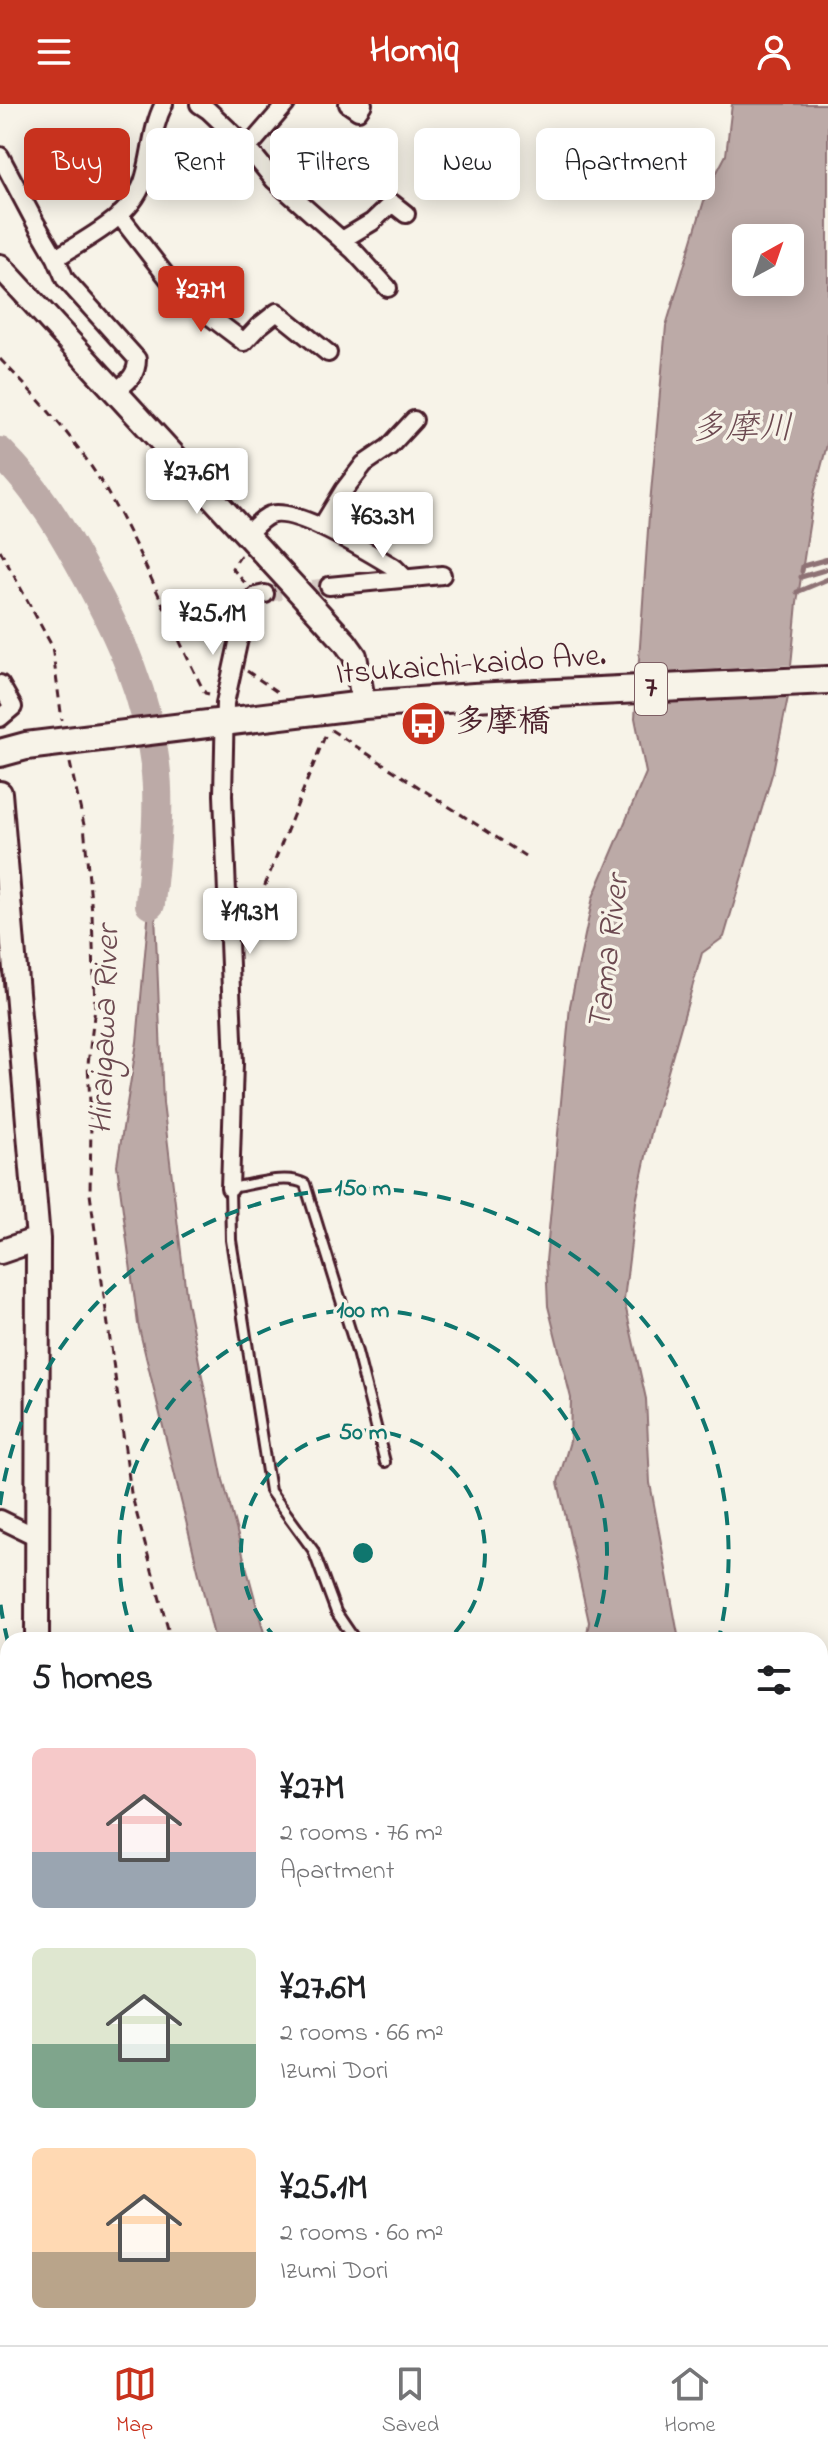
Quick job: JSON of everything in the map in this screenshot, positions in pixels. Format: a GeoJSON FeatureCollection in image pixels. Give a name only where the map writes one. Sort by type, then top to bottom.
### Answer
{"type":"FeatureCollection","features":[{"type":"Feature","properties":{"kind":"main road","name":"Itsukaichi-kaido Ave."},"geometry":{"type":"LineString","coordinates":[[222,714],[474,697],[828,680]]}},
{"type":"Feature","properties":{"kind":"main road","name":"7"},"geometry":{"type":"LineString","coordinates":[[1,750],[222,714]]}},
{"type":"Feature","properties":{"kind":"street"},"geometry":{"type":"LineString","coordinates":[[56,258],[119,215],[134,200],[145,178],[154,127],[164,104]]}},
{"type":"Feature","properties":{"kind":"street"},"geometry":{"type":"LineString","coordinates":[[199,104],[227,128]]}},
{"type":"Feature","properties":{"kind":"street"},"geometry":{"type":"LineString","coordinates":[[254,141],[286,104]]}},
{"type":"Feature","properties":{"kind":"street"},"geometry":{"type":"LineString","coordinates":[[348,104],[358,111],[363,104]]}},
{"type":"Feature","properties":{"kind":"street"},"geometry":{"type":"LineString","coordinates":[[254,155],[274,180],[342,240],[388,288]]}},
{"type":"Feature","properties":{"kind":"street"},"geometry":{"type":"LineString","coordinates":[[0,156],[65,279],[137,359],[134,375],[115,392]]}},
{"type":"Feature","properties":{"kind":"street"},"geometry":{"type":"LineString","coordinates":[[342,240],[372,222],[392,203],[406,214]]}},
{"type":"Feature","properties":{"kind":"street"},"geometry":{"type":"LineString","coordinates":[[119,215],[171,282],[244,342],[277,312],[328,353]]}},
{"type":"Feature","properties":{"kind":"street"},"geometry":{"type":"LineString","coordinates":[[0,266],[352,651],[358,665],[364,705]]}},
{"type":"Feature","properties":{"kind":"street"},"geometry":{"type":"LineString","coordinates":[[322,526],[364,464],[389,447],[414,420]]}},
{"type":"Feature","properties":{"kind":"street"},"geometry":{"type":"LineString","coordinates":[[248,538],[267,515],[275,514],[322,526],[395,568],[405,578]]}},
{"type":"Feature","properties":{"kind":"street"},"geometry":{"type":"LineString","coordinates":[[329,586],[442,575]]}},
{"type":"Feature","properties":{"kind":"street"},"geometry":{"type":"LineString","coordinates":[[230,1188],[234,1063],[222,714],[232,667],[257,597]]}},
{"type":"Feature","properties":{"kind":"street"},"geometry":{"type":"LineString","coordinates":[[0,684],[13,707],[0,718]]}},
{"type":"Feature","properties":{"kind":"street"},"geometry":{"type":"LineString","coordinates":[[0,793],[38,1239],[37,1632]]}},
{"type":"Feature","properties":{"kind":"street"},"geometry":{"type":"LineString","coordinates":[[0,1252],[38,1239]]}},
{"type":"Feature","properties":{"kind":"street"},"geometry":{"type":"LineString","coordinates":[[0,1519],[37,1537]]}},
{"type":"Feature","properties":{"kind":"lane"},"geometry":{"type":"LineString","coordinates":[[350,1632],[336,1612],[313,1550],[270,1491],[231,1240],[230,1188],[287,1179],[297,1179],[305,1184],[357,1352],[385,1462]]}},
{"type":"Feature","properties":{"kind":"path"},"geometry":{"type":"LineString","coordinates":[[0,359],[31,392],[97,475],[150,571],[167,615],[205,693],[222,714]]}},
{"type":"Feature","properties":{"kind":"path"},"geometry":{"type":"LineString","coordinates":[[248,538],[232,568],[257,597]]}},
{"type":"Feature","properties":{"kind":"path"},"geometry":{"type":"LineString","coordinates":[[0,550],[52,646],[84,825],[92,913],[95,1008],[88,1064],[90,1194],[131,1493],[169,1632]]}},
{"type":"Feature","properties":{"kind":"path"},"geometry":{"type":"LineString","coordinates":[[232,667],[249,671],[281,695]]}},
{"type":"Feature","properties":{"kind":"path"},"geometry":{"type":"LineString","coordinates":[[249,925],[328,728],[525,856]]}},
{"type":"Feature","properties":{"kind":"water","name":"多摩川"},"geometry":{"type":"Polygon","coordinates":[[[732,104],[828,104],[828,441],[814,494],[797,603],[788,697],[773,771],[724,937],[702,953],[653,1124],[636,1202],[624,1300],[646,1399],[650,1483],[678,1632],[587,1632],[589,1622],[558,1482],[570,1441],[571,1398],[548,1306],[546,1261],[570,1006],[593,897],[646,773],[635,718],[666,326],[704,200],[715,200],[715,176],[726,155],[732,104]]]}},
{"type":"Feature","properties":{"kind":"water"},"geometry":{"type":"Polygon","coordinates":[[[153,865],[163,1103],[187,1302],[223,1480],[264,1632],[213,1632],[138,1324],[117,1165],[137,1042],[153,865]]]}},
{"type":"Feature","properties":{"kind":"pier"},"geometry":{"type":"Polygon","coordinates":[[[795,665],[792,697],[632,704],[634,673],[795,665]]]}},
{"type":"Feature","properties":{"kind":"waterway","name":"Hiraigawa River"},"geometry":{"type":"LineString","coordinates":[[0,452],[38,496],[68,542],[110,621],[139,690],[157,781],[150,904]]}},
{"type":"Feature","properties":{"kind":"waterway"},"geometry":{"type":"LineString","coordinates":[[802,571],[803,566],[828,559]]}},
{"type":"Feature","properties":{"kind":"waterway"},"geometry":{"type":"LineString","coordinates":[[801,577],[828,569]]}},
{"type":"Feature","properties":{"kind":"waterway"},"geometry":{"type":"LineString","coordinates":[[797,592],[828,579]]}},
{"type":"Feature","properties":{"kind":"tunnel"},"geometry":{"type":"LineString","coordinates":[[265,594],[329,586]]}},
{"type":"Feature","properties":{"kind":"place","name":"多摩橋"},"geometry":{"type":"Point","coordinates":[423,723]}},
{"type":"Feature","properties":{"kind":"water label","name":"Tama River"},"geometry":{"type":"Point","coordinates":[610,953]}}]}
